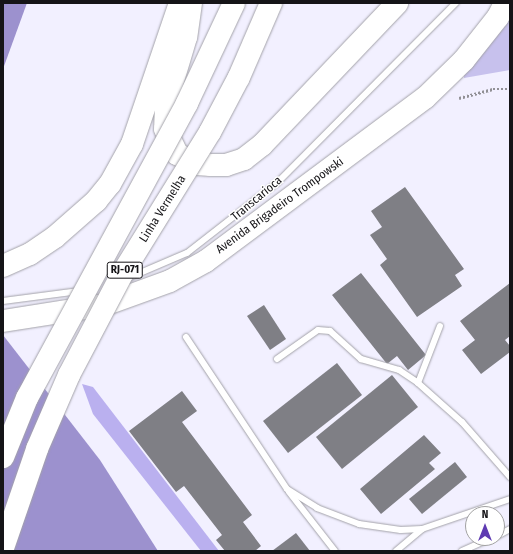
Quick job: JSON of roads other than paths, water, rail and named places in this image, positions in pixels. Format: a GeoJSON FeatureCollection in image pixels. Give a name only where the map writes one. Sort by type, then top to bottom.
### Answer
{"type":"FeatureCollection","features":[{"type":"Feature","properties":{"kind":"highway"},"geometry":{"type":"LineString","coordinates":[[3,266],[30,254],[84,213],[110,184],[132,144],[180,3]]}},
{"type":"Feature","properties":{"kind":"highway"},"geometry":{"type":"LineString","coordinates":[[191,3],[186,37],[164,118],[170,145],[177,154],[197,164],[226,165],[244,159],[262,145],[378,25],[397,3]]}},
{"type":"Feature","properties":{"kind":"highway","name":"RJ-071"},"geometry":{"type":"LineString","coordinates":[[3,457],[27,398],[187,103],[234,3]]}},
{"type":"Feature","properties":{"kind":"highway","name":"Linha Vermelha"},"geometry":{"type":"LineString","coordinates":[[3,548],[37,449],[69,375],[122,274],[210,132],[239,77],[271,3]]}},
{"type":"Feature","properties":{"kind":"highway"},"geometry":{"type":"LineString","coordinates":[[378,25],[404,3]]}},
{"type":"Feature","properties":{"kind":"highway","name":"Avenida Brigadeiro Trompowski"},"geometry":{"type":"LineString","coordinates":[[9,310],[71,312],[136,295],[170,281],[206,261],[425,98],[464,60],[504,8]]}},
{"type":"Feature","properties":{"kind":"lane","name":"Transcarioca"},"geometry":{"type":"LineString","coordinates":[[111,283],[154,269],[187,253],[278,183],[456,3]]}},
{"type":"Feature","properties":{"kind":"lane"},"geometry":{"type":"LineString","coordinates":[[9,310],[60,295],[97,287]]}},
{"type":"Feature","properties":{"kind":"lane"},"geometry":{"type":"LineString","coordinates":[[418,383],[440,326]]}},
{"type":"Feature","properties":{"kind":"lane"},"geometry":{"type":"LineString","coordinates":[[277,359],[318,330],[330,331],[362,359],[398,370],[418,383],[462,422],[510,477]]}},
{"type":"Feature","properties":{"kind":"lane"},"geometry":{"type":"LineString","coordinates":[[186,338],[287,489],[334,551]]}},
{"type":"Feature","properties":{"kind":"lane"},"geometry":{"type":"LineString","coordinates":[[287,489],[317,508],[359,524],[382,528],[422,528],[510,499]]}},
{"type":"Feature","properties":{"kind":"lane"},"geometry":{"type":"LineString","coordinates":[[396,551],[422,528]]}},
{"type":"Feature","properties":{"kind":"lane"},"geometry":{"type":"LineString","coordinates":[[462,551],[474,546]]}}]}
